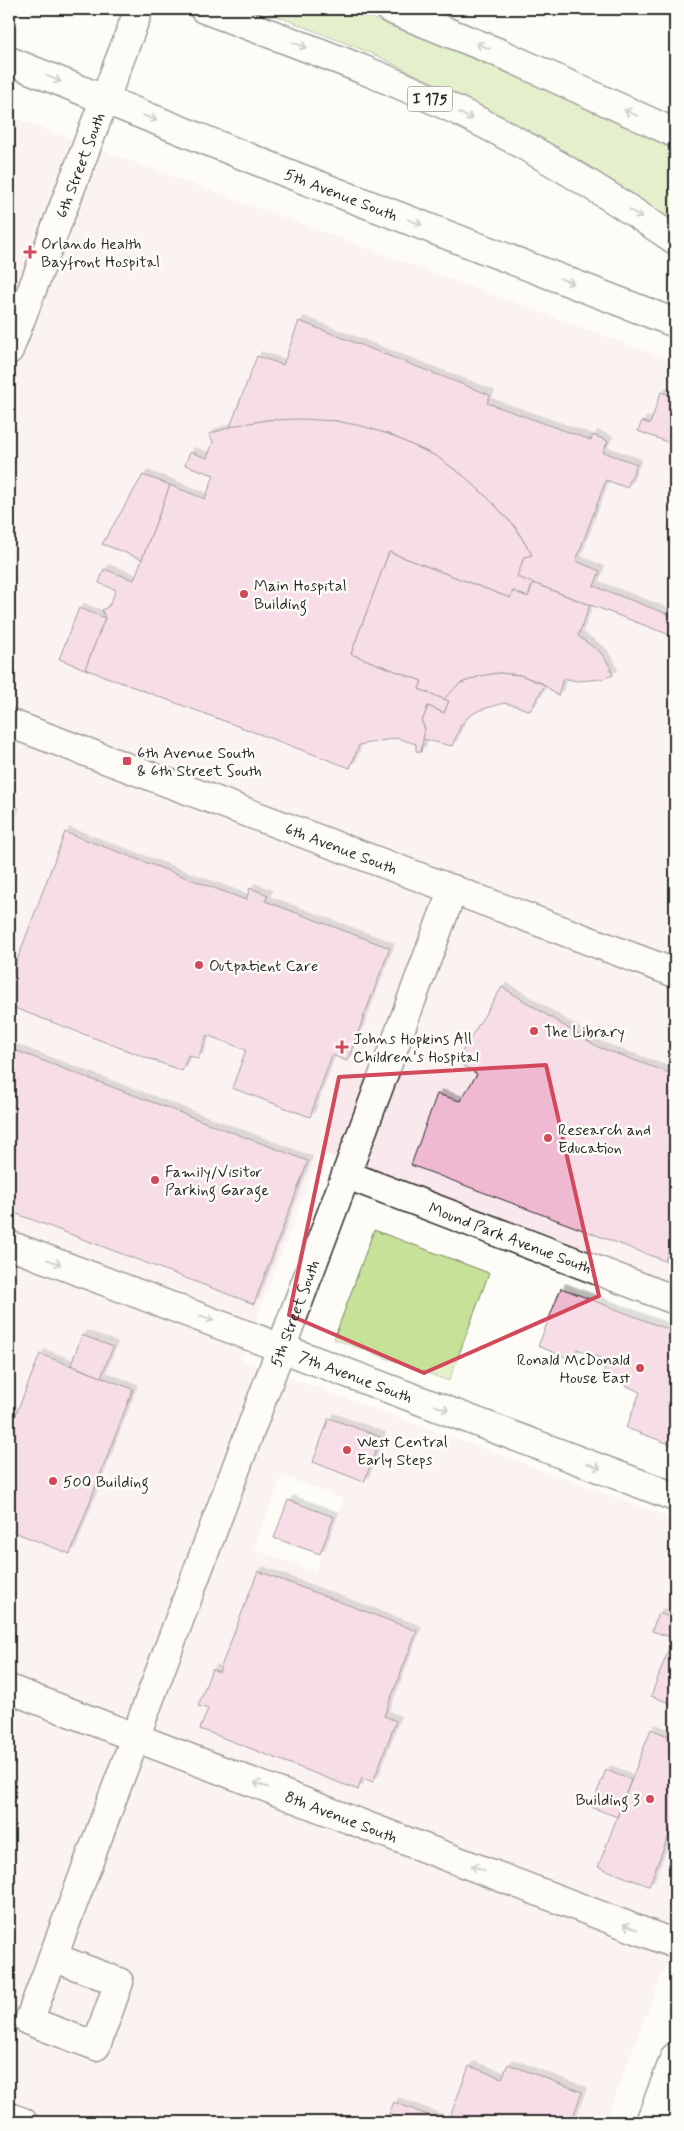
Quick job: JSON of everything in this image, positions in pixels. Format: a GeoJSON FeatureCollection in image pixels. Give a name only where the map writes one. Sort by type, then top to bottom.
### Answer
{"type":"FeatureCollection","features":[{"type":"Feature","properties":{"kind":"main road","name":"6th Street South"},"geometry":{"type":"LineString","coordinates":[[9,350],[139,9]]}},
{"type":"Feature","properties":{"kind":"main road","name":"I 175"},"geometry":{"type":"LineString","coordinates":[[204,9],[394,82],[497,131],[597,188],[675,240]]}},
{"type":"Feature","properties":{"kind":"main road"},"geometry":{"type":"LineString","coordinates":[[390,9],[502,54],[675,134]]}},
{"type":"Feature","properties":{"kind":"main road","name":"5th Avenue South"},"geometry":{"type":"LineString","coordinates":[[9,61],[292,175],[675,323]]}},
{"type":"Feature","properties":{"kind":"main road","name":"6th Avenue South"},"geometry":{"type":"LineString","coordinates":[[9,723],[675,972]]}},
{"type":"Feature","properties":{"kind":"main road","name":"5th Street South"},"geometry":{"type":"LineString","coordinates":[[53,1957],[453,889]]}},
{"type":"Feature","properties":{"kind":"main road","name":"Mound Park Avenue South"},"geometry":{"type":"LineString","coordinates":[[347,1175],[675,1300]]}},
{"type":"Feature","properties":{"kind":"main road","name":"7th Avenue South"},"geometry":{"type":"LineString","coordinates":[[9,1244],[675,1497]]}},
{"type":"Feature","properties":{"kind":"main road","name":"8th Avenue South"},"geometry":{"type":"LineString","coordinates":[[9,1689],[675,1944]]}},
{"type":"Feature","properties":{"kind":"main road"},"geometry":{"type":"LineString","coordinates":[[650,2122],[675,2058]]}},
{"type":"Feature","properties":{"kind":"main road"},"geometry":{"type":"LineString","coordinates":[[9,2117],[23,2122]]}},
{"type":"Feature","properties":{"kind":"highlighted area"},"geometry":{"type":"Polygon","coordinates":[[[546,1065],[599,1296],[424,1373],[289,1315],[339,1077],[546,1065]]]}},
{"type":"Feature","properties":{"kind":"shaded area","name":"Johns Hopkins All Children's Hospital"},"geometry":{"type":"Polygon","coordinates":[[[9,116],[675,362],[675,1288],[320,1152],[241,1360],[675,1519],[675,1941],[605,2122],[9,2122],[9,116]],[[282,1475],[254,1549],[315,1572],[343,1499],[282,1475]]]}},
{"type":"Feature","properties":{"kind":"green space"},"geometry":{"type":"Polygon","coordinates":[[[268,9],[348,9],[434,42],[600,112],[675,151],[675,222],[568,153],[476,104],[373,54],[267,12],[268,9]]]}},
{"type":"Feature","properties":{"kind":"green space"},"geometry":{"type":"Polygon","coordinates":[[[374,1230],[489,1273],[449,1381],[334,1339],[374,1230]]]}},
{"type":"Feature","properties":{"kind":"building"},"geometry":{"type":"Polygon","coordinates":[[[299,321],[490,395],[487,403],[591,440],[593,435],[608,441],[603,452],[637,464],[627,488],[606,480],[576,561],[600,571],[594,586],[675,617],[670,635],[517,577],[524,557],[532,555],[515,527],[465,477],[436,456],[388,434],[336,421],[267,420],[230,427],[257,356],[283,365],[299,321]]]}},
{"type":"Feature","properties":{"kind":"building"},"geometry":{"type":"Polygon","coordinates":[[[661,392],[675,397],[675,445],[638,431],[642,421],[650,424],[661,392]]]}},
{"type":"Feature","properties":{"kind":"building","name":"Main Hospital Building"},"geometry":{"type":"Polygon","coordinates":[[[267,420],[336,421],[362,426],[388,434],[436,456],[465,477],[491,501],[515,527],[532,555],[524,557],[517,577],[533,583],[528,597],[513,591],[510,598],[389,552],[351,654],[422,681],[419,689],[449,701],[444,713],[428,706],[422,722],[425,729],[421,752],[416,751],[416,744],[397,738],[359,745],[350,768],[85,669],[105,618],[102,610],[109,606],[116,590],[99,583],[104,569],[134,580],[170,485],[205,499],[214,475],[185,465],[190,452],[207,458],[213,442],[209,434],[237,425],[267,420]]]}},
{"type":"Feature","properties":{"kind":"building"},"geometry":{"type":"Polygon","coordinates":[[[143,475],[170,485],[142,559],[102,544],[143,475]]]}},
{"type":"Feature","properties":{"kind":"building"},"geometry":{"type":"Polygon","coordinates":[[[389,552],[510,598],[513,591],[528,597],[533,583],[590,605],[578,636],[600,652],[608,663],[613,675],[603,679],[577,681],[563,678],[558,696],[542,683],[520,675],[499,673],[480,676],[459,684],[444,699],[419,689],[422,681],[351,654],[389,552]]]}},
{"type":"Feature","properties":{"kind":"building"},"geometry":{"type":"Polygon","coordinates":[[[79,608],[105,618],[85,669],[59,659],[79,608]]]}},
{"type":"Feature","properties":{"kind":"building"},"geometry":{"type":"Polygon","coordinates":[[[499,673],[520,675],[545,685],[530,711],[504,703],[480,710],[469,716],[461,725],[452,746],[423,739],[425,729],[422,722],[428,706],[444,713],[449,701],[444,699],[459,684],[480,676],[499,673]]]}},
{"type":"Feature","properties":{"kind":"building"},"geometry":{"type":"Polygon","coordinates":[[[9,810],[15,812],[9,829],[9,810]]]}},
{"type":"Feature","properties":{"kind":"building","name":"Outpatient Care"},"geometry":{"type":"Polygon","coordinates":[[[65,832],[246,900],[250,888],[268,895],[265,901],[390,948],[347,1061],[332,1055],[310,1117],[232,1088],[246,1050],[207,1035],[198,1059],[188,1055],[182,1071],[9,1006],[9,982],[65,832]]]}},
{"type":"Feature","properties":{"kind":"building","name":"Research and Education"},"geometry":{"type":"Polygon","coordinates":[[[502,987],[598,1047],[675,1075],[675,1244],[672,1243],[665,1261],[411,1165],[437,1094],[460,1101],[477,1074],[456,1061],[502,987]]]}},
{"type":"Feature","properties":{"kind":"building","name":"Family/Visitor Parking Garage"},"geometry":{"type":"Polygon","coordinates":[[[9,1048],[308,1161],[254,1304],[9,1211],[9,1048]]]}},
{"type":"Feature","properties":{"kind":"building","name":"Ronald McDonald House East"},"geometry":{"type":"Polygon","coordinates":[[[561,1288],[675,1332],[675,1446],[626,1428],[640,1392],[602,1375],[608,1361],[577,1349],[572,1360],[538,1346],[561,1288]]]}},
{"type":"Feature","properties":{"kind":"building"},"geometry":{"type":"Polygon","coordinates":[[[82,1335],[113,1347],[101,1377],[71,1365],[82,1335]]]}},
{"type":"Feature","properties":{"kind":"building","name":"500 Building"},"geometry":{"type":"Polygon","coordinates":[[[40,1354],[133,1389],[70,1554],[9,1530],[9,1432],[40,1354]]]}},
{"type":"Feature","properties":{"kind":"building","name":"West Central Early Steps"},"geometry":{"type":"Polygon","coordinates":[[[329,1418],[381,1437],[364,1482],[313,1462],[329,1418]]]}},
{"type":"Feature","properties":{"kind":"building"},"geometry":{"type":"Polygon","coordinates":[[[288,1500],[334,1517],[320,1554],[274,1538],[288,1500]]]}},
{"type":"Feature","properties":{"kind":"building"},"geometry":{"type":"Polygon","coordinates":[[[258,1571],[417,1631],[384,1716],[396,1721],[373,1782],[362,1778],[358,1790],[200,1729],[208,1709],[198,1706],[212,1669],[219,1672],[258,1571]]]}},
{"type":"Feature","properties":{"kind":"building"},"geometry":{"type":"Polygon","coordinates":[[[658,1613],[675,1619],[673,1638],[652,1631],[658,1613]]]}},
{"type":"Feature","properties":{"kind":"building"},"geometry":{"type":"Polygon","coordinates":[[[675,1632],[675,1705],[651,1696],[675,1632]]]}},
{"type":"Feature","properties":{"kind":"building","name":"Building 3"},"geometry":{"type":"Polygon","coordinates":[[[651,1729],[675,1739],[675,1819],[649,1886],[598,1867],[651,1729]]]}},
{"type":"Feature","properties":{"kind":"building"},"geometry":{"type":"Polygon","coordinates":[[[606,1770],[631,1780],[617,1817],[591,1807],[606,1770]]]}},
{"type":"Feature","properties":{"kind":"building"},"geometry":{"type":"Polygon","coordinates":[[[508,2064],[582,2092],[571,2122],[448,2122],[469,2066],[502,2078],[508,2064]]]}},
{"type":"Feature","properties":{"kind":"building"},"geometry":{"type":"Polygon","coordinates":[[[394,2102],[438,2119],[436,2122],[386,2122],[394,2102]]]}},
{"type":"Feature","properties":{"kind":"place","name":"Orlando Health Bayfront Hospital"},"geometry":{"type":"Point","coordinates":[30,252]}},
{"type":"Feature","properties":{"kind":"place","name":"Main Hospital Building"},"geometry":{"type":"Point","coordinates":[244,594]}},
{"type":"Feature","properties":{"kind":"place","name":"6th Avenue South & 6th Street South"},"geometry":{"type":"Point","coordinates":[127,761]}},
{"type":"Feature","properties":{"kind":"place","name":"Outpatient Care"},"geometry":{"type":"Point","coordinates":[199,965]}},
{"type":"Feature","properties":{"kind":"place","name":"The Library"},"geometry":{"type":"Point","coordinates":[534,1031]}},
{"type":"Feature","properties":{"kind":"place","name":"Johns Hopkins All Children's Hospital"},"geometry":{"type":"Point","coordinates":[342,1047]}},
{"type":"Feature","properties":{"kind":"place","name":"Research and Education"},"geometry":{"type":"Point","coordinates":[548,1138]}},
{"type":"Feature","properties":{"kind":"place","name":"Family/Visitor Parking Garage"},"geometry":{"type":"Point","coordinates":[155,1180]}},
{"type":"Feature","properties":{"kind":"place","name":"Ronald McDonald House East"},"geometry":{"type":"Point","coordinates":[640,1368]}},
{"type":"Feature","properties":{"kind":"place","name":"West Central Early Steps"},"geometry":{"type":"Point","coordinates":[347,1450]}},
{"type":"Feature","properties":{"kind":"place","name":"500 Building"},"geometry":{"type":"Point","coordinates":[53,1481]}},
{"type":"Feature","properties":{"kind":"place","name":"Building 3"},"geometry":{"type":"Point","coordinates":[650,1799]}}]}
